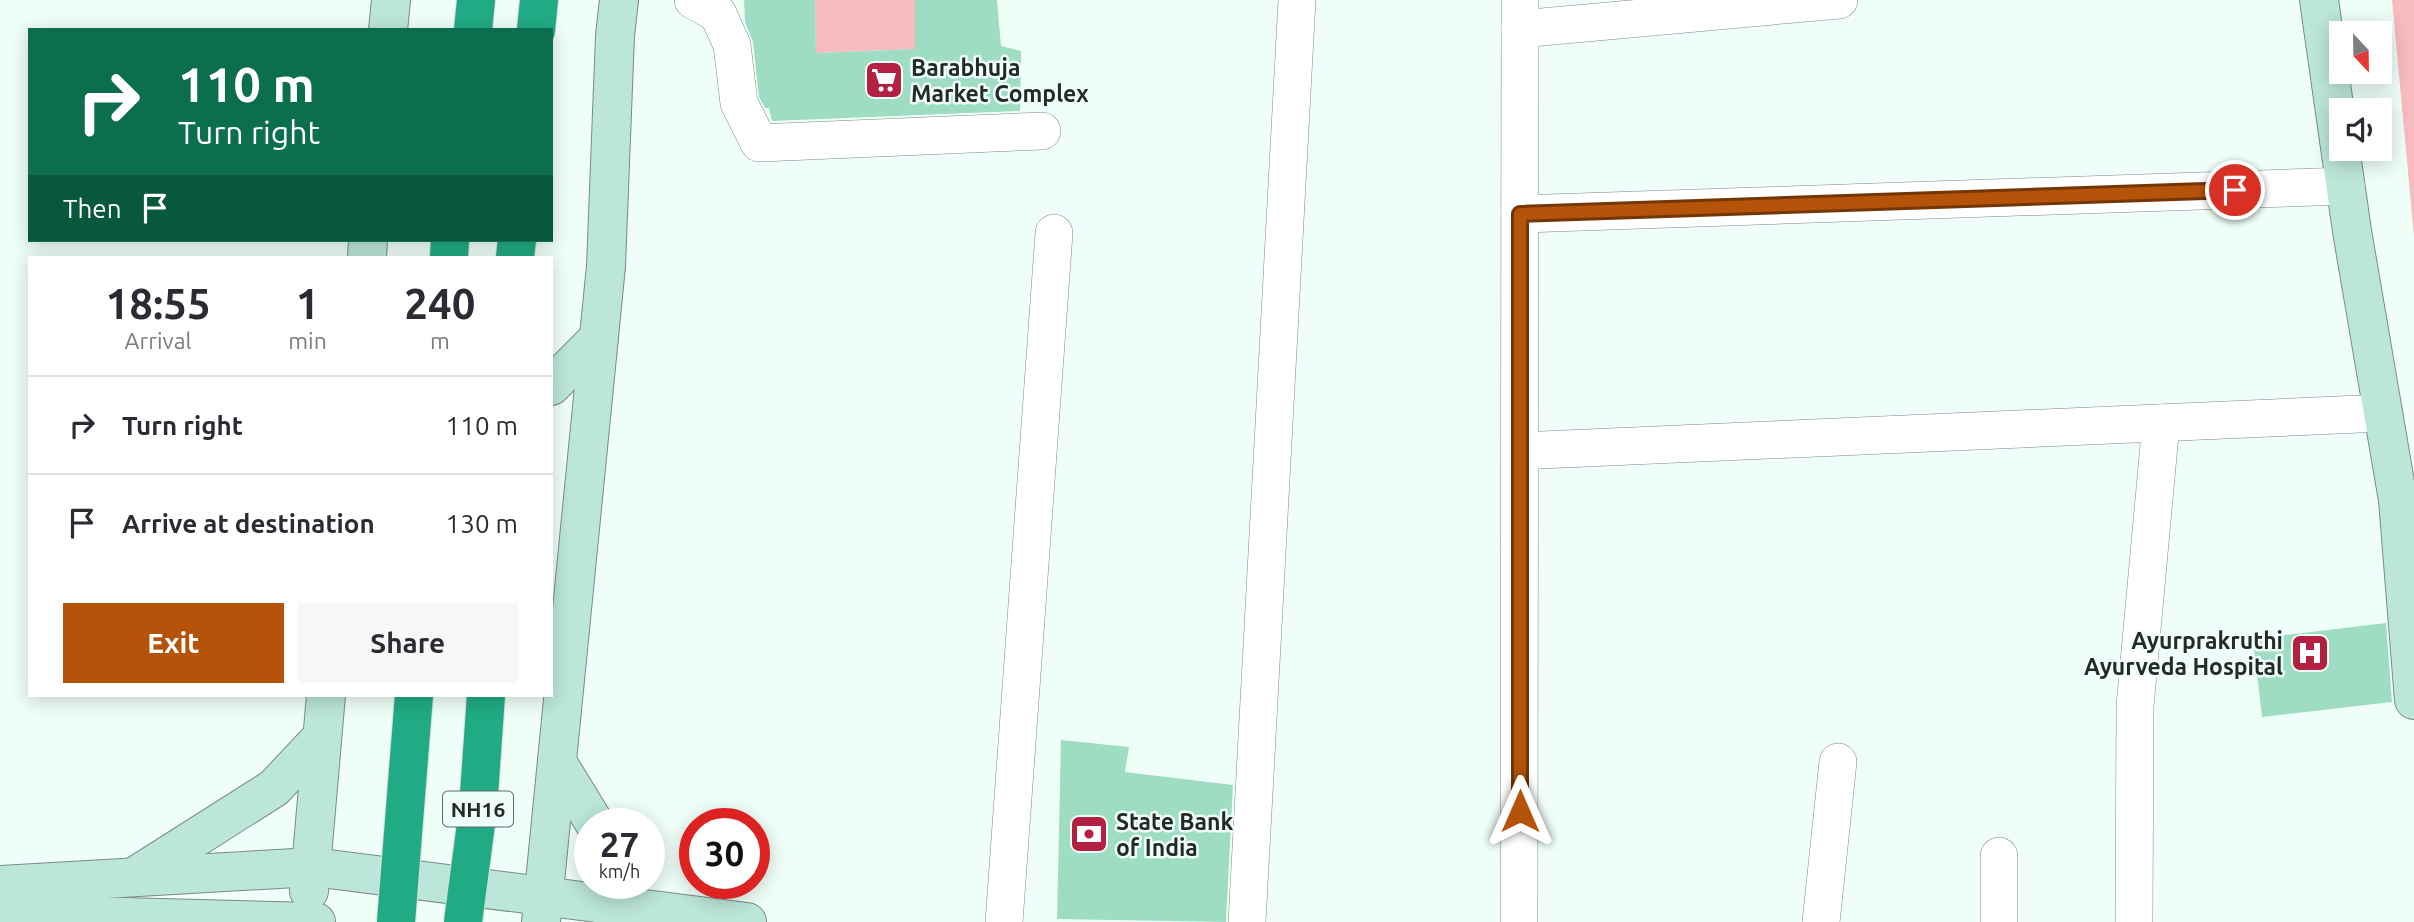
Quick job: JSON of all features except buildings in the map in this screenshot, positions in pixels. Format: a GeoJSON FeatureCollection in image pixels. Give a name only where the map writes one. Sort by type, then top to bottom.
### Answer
{"type":"FeatureCollection","features":[{"type":"Feature","properties":{"kind":"highway"},"geometry":{"type":"LineString","coordinates":[[473,28],[476,0]]}},
{"type":"Feature","properties":{"kind":"highway"},"geometry":{"type":"LineString","coordinates":[[536,28],[538,0]]}},
{"type":"Feature","properties":{"kind":"highway"},"geometry":{"type":"LineString","coordinates":[[396,922],[414,697]]}},
{"type":"Feature","properties":{"kind":"highway","name":"NH16"},"geometry":{"type":"LineString","coordinates":[[463,922],[478,809],[486,697]]}},
{"type":"Feature","properties":{"kind":"street"},"geometry":{"type":"LineString","coordinates":[[388,28],[391,0]]}},
{"type":"Feature","properties":{"kind":"street"},"geometry":{"type":"LineString","coordinates":[[542,908],[608,234],[615,36],[619,0]]}},
{"type":"Feature","properties":{"kind":"street"},"geometry":{"type":"LineString","coordinates":[[693,0],[718,14],[732,45],[739,103],[759,143],[1042,131]]}},
{"type":"Feature","properties":{"kind":"street"},"geometry":{"type":"LineString","coordinates":[[1247,922],[1297,0]]}},
{"type":"Feature","properties":{"kind":"street"},"geometry":{"type":"LineString","coordinates":[[1520,922],[1520,15],[1839,0]]}},
{"type":"Feature","properties":{"kind":"street"},"geometry":{"type":"LineString","coordinates":[[2319,0],[2346,186],[2398,500],[2414,700]]}},
{"type":"Feature","properties":{"kind":"street"},"geometry":{"type":"LineString","coordinates":[[1520,214],[2346,186]]}},
{"type":"Feature","properties":{"kind":"street"},"geometry":{"type":"LineString","coordinates":[[1004,922],[1054,233]]}},
{"type":"Feature","properties":{"kind":"street"},"geometry":{"type":"LineString","coordinates":[[553,384],[599,338]]}},
{"type":"Feature","properties":{"kind":"street"},"geometry":{"type":"LineString","coordinates":[[1520,452],[2383,413]]}},
{"type":"Feature","properties":{"kind":"street"},"geometry":{"type":"LineString","coordinates":[[2134,922],[2135,706],[2161,423]]}},
{"type":"Feature","properties":{"kind":"street"},"geometry":{"type":"LineString","coordinates":[[0,921],[86,916],[141,920],[309,922],[326,697]]}},
{"type":"Feature","properties":{"kind":"street"},"geometry":{"type":"LineString","coordinates":[[134,877],[274,788],[322,737]]}},
{"type":"Feature","properties":{"kind":"street"},"geometry":{"type":"LineString","coordinates":[[557,762],[585,808]]}},
{"type":"Feature","properties":{"kind":"street"},"geometry":{"type":"LineString","coordinates":[[1821,922],[1838,762]]}},
{"type":"Feature","properties":{"kind":"street"},"geometry":{"type":"LineString","coordinates":[[1998,856],[1999,922]]}},
{"type":"Feature","properties":{"kind":"street"},"geometry":{"type":"LineString","coordinates":[[0,885],[313,867],[542,908],[705,915],[747,922]]}},
{"type":"Feature","properties":{"kind":"street"},"geometry":{"type":"LineString","coordinates":[[665,890],[705,915]]}},
{"type":"Feature","properties":{"kind":"shaded area"},"geometry":{"type":"Polygon","coordinates":[[[815,0],[915,0],[915,49],[816,53],[815,0]]]}},
{"type":"Feature","properties":{"kind":"shaded area"},"geometry":{"type":"Polygon","coordinates":[[[2392,0],[2414,0],[2414,236],[2392,0]]]}},
{"type":"Feature","properties":{"kind":"place","name":"Barabhuja Market Complex"},"geometry":{"type":"Point","coordinates":[884,80]}},
{"type":"Feature","properties":{"kind":"place","name":"Ayurprakruthi Ayurveda Hospital"},"geometry":{"type":"Point","coordinates":[2310,653]}},
{"type":"Feature","properties":{"kind":"place","name":"State Bank of India"},"geometry":{"type":"Point","coordinates":[1089,834]}},
{"type":"Feature","properties":{"kind":"route"},"geometry":{"type":"LineString","coordinates":[[1520,811],[1520,214],[2235,190]]}}]}
